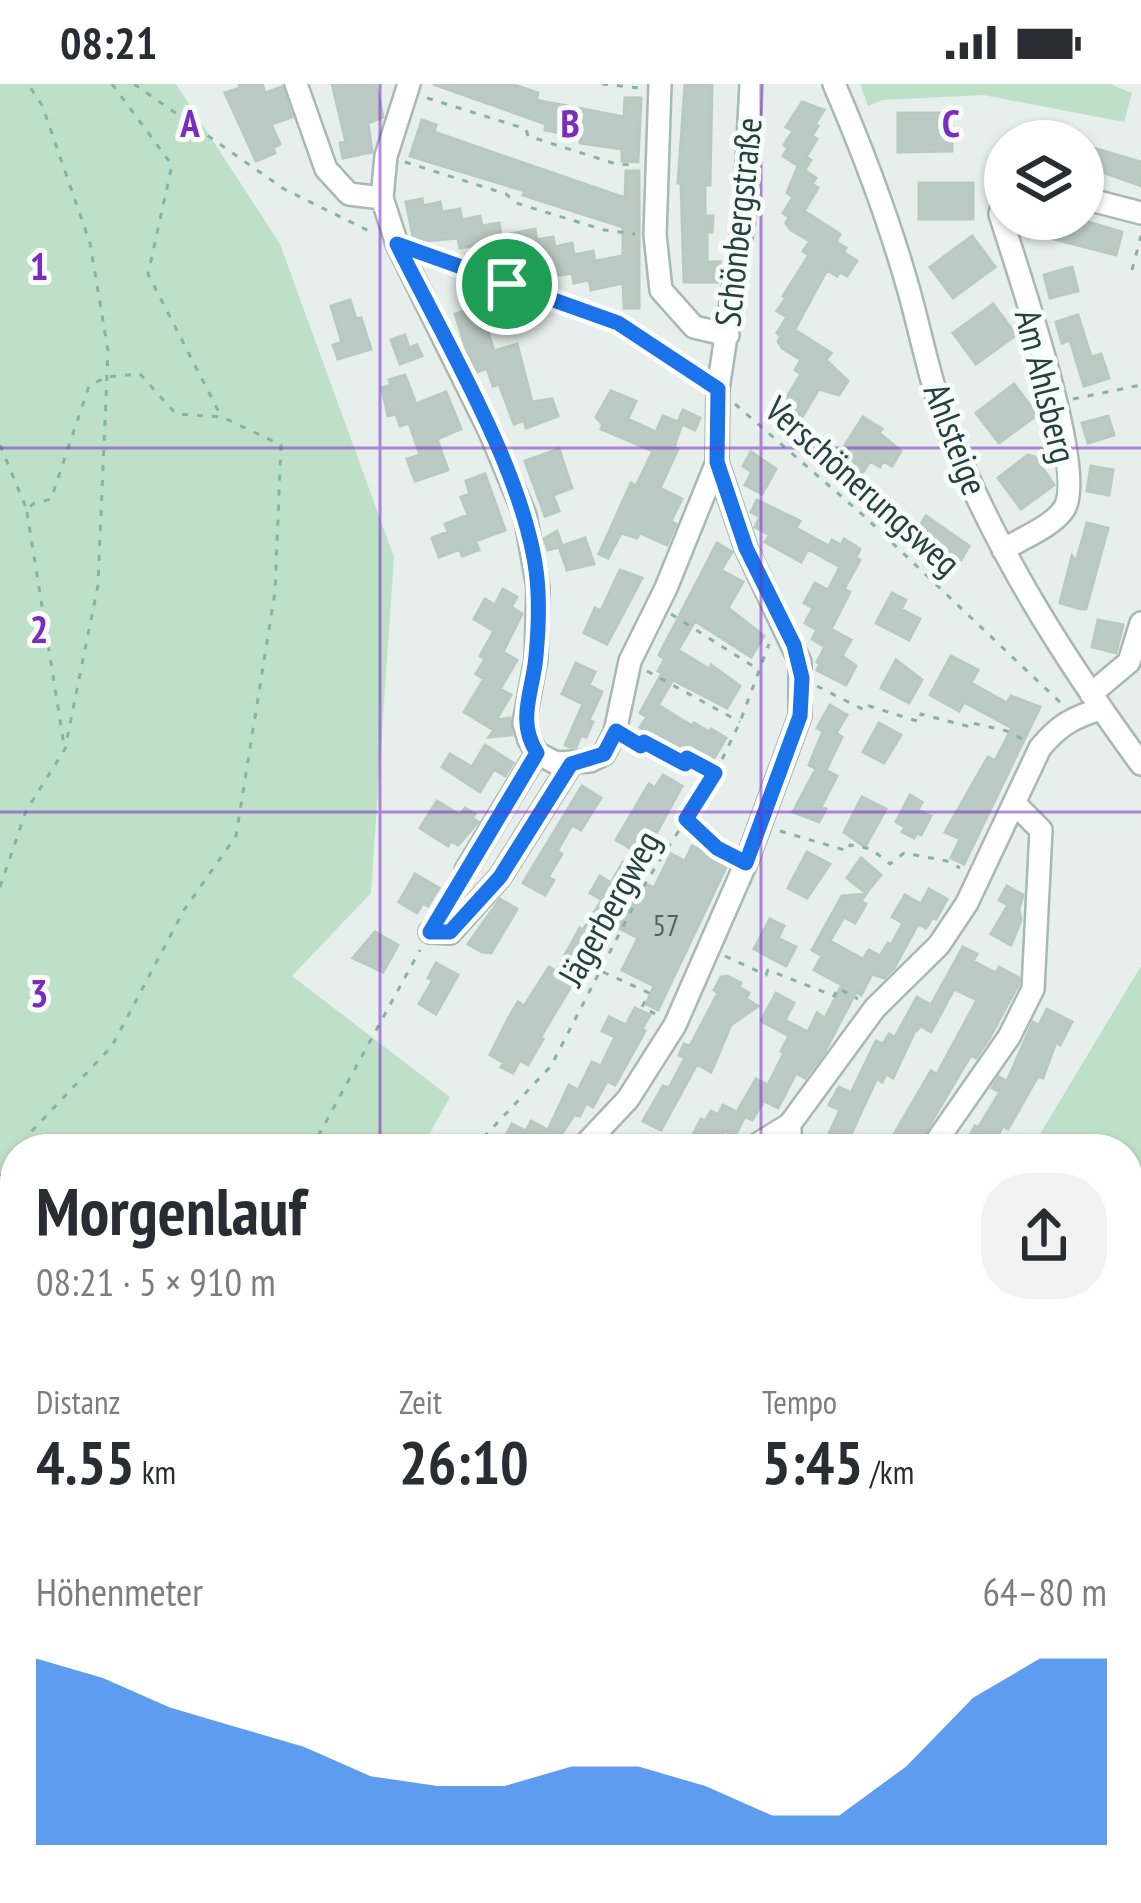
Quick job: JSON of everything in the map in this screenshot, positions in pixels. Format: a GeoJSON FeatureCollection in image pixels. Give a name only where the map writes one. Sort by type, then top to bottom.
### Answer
{"type":"FeatureCollection","features":[{"type":"Feature","properties":{"kind":"street"},"geometry":{"type":"LineString","coordinates":[[296,84],[326,169],[349,194],[382,198]]}},
{"type":"Feature","properties":{"kind":"street","name":"Schönbergstraße"},"geometry":{"type":"LineString","coordinates":[[595,1134],[628,1099],[675,1025],[711,950],[800,716],[802,678],[794,645],[746,548],[717,462],[718,389],[744,218],[751,84]]}},
{"type":"Feature","properties":{"kind":"street","name":"Ahlsteige"},"geometry":{"type":"LineString","coordinates":[[834,84],[897,250],[948,430],[1003,550],[1058,646],[1141,764]]}},
{"type":"Feature","properties":{"kind":"street"},"geometry":{"type":"LineString","coordinates":[[660,87],[655,235],[661,290],[694,327],[728,335]]}},
{"type":"Feature","properties":{"kind":"street"},"geometry":{"type":"LineString","coordinates":[[408,88],[386,156],[382,198],[397,244],[490,432],[525,515],[538,588],[536,659],[524,723],[537,753],[556,763],[571,764],[604,754],[616,731],[630,661],[717,462]]}},
{"type":"Feature","properties":{"kind":"street"},"geometry":{"type":"LineString","coordinates":[[1104,204],[1141,214]]}},
{"type":"Feature","properties":{"kind":"street","name":"Am Ahlsberg"},"geometry":{"type":"LineString","coordinates":[[1003,550],[1056,518],[1070,494],[1056,404],[1008,240]]}},
{"type":"Feature","properties":{"kind":"street"},"geometry":{"type":"LineString","coordinates":[[774,1134],[790,1124],[875,1008],[938,945],[967,903],[1040,748],[1055,729],[1096,701],[1129,662],[1141,622]]}},
{"type":"Feature","properties":{"kind":"street"},"geometry":{"type":"LineString","coordinates":[[466,870],[537,753]]}},
{"type":"Feature","properties":{"kind":"street"},"geometry":{"type":"LineString","coordinates":[[430,932],[450,932],[500,877],[571,764]]}},
{"type":"Feature","properties":{"kind":"street"},"geometry":{"type":"LineString","coordinates":[[942,1134],[1017,1024],[1033,989],[1041,830],[1015,804]]}},
{"type":"Feature","properties":{"kind":"street"},"geometry":{"type":"LineString","coordinates":[[790,1124],[790,1134]]}},
{"type":"Feature","properties":{"kind":"path"},"geometry":{"type":"LineString","coordinates":[[0,887],[26,812],[64,748],[98,585],[108,351],[90,243],[42,105],[28,84]]}},
{"type":"Feature","properties":{"kind":"path"},"geometry":{"type":"LineString","coordinates":[[112,84],[172,165],[148,274],[222,417]]}},
{"type":"Feature","properties":{"kind":"path","name":"Verschönerungsweg"},"geometry":{"type":"LineString","coordinates":[[134,84],[284,188],[397,244],[618,323],[718,389],[865,516],[1075,716]]}},
{"type":"Feature","properties":{"kind":"path"},"geometry":{"type":"LineString","coordinates":[[602,84],[660,87]]}},
{"type":"Feature","properties":{"kind":"path"},"geometry":{"type":"LineString","coordinates":[[408,88],[526,129],[527,136],[616,164],[656,166]]}},
{"type":"Feature","properties":{"kind":"path"},"geometry":{"type":"LineString","coordinates":[[386,156],[604,230],[655,235]]}},
{"type":"Feature","properties":{"kind":"path"},"geometry":{"type":"LineString","coordinates":[[1132,270],[1141,236]]}},
{"type":"Feature","properties":{"kind":"path"},"geometry":{"type":"LineString","coordinates":[[27,510],[51,499],[89,386],[106,377],[140,374],[176,414],[222,417],[281,445],[275,592],[236,836],[184,910],[112,1046],[30,1134]]}},
{"type":"Feature","properties":{"kind":"path"},"geometry":{"type":"LineString","coordinates":[[1056,404],[1141,385]]}},
{"type":"Feature","properties":{"kind":"path"},"geometry":{"type":"LineString","coordinates":[[0,445],[27,510],[64,748]]}},
{"type":"Feature","properties":{"kind":"path"},"geometry":{"type":"LineString","coordinates":[[658,605],[761,671]]}},
{"type":"Feature","properties":{"kind":"path","name":"Jägerbergweg"},"geometry":{"type":"LineString","coordinates":[[487,1134],[551,1066],[646,883],[715,773],[761,671],[779,614]]}},
{"type":"Feature","properties":{"kind":"path"},"geometry":{"type":"LineString","coordinates":[[630,661],[740,722]]}},
{"type":"Feature","properties":{"kind":"path"},"geometry":{"type":"LineString","coordinates":[[802,678],[866,711],[869,706],[920,722],[921,714],[967,726],[968,722],[1007,731],[1040,748]]}},
{"type":"Feature","properties":{"kind":"path"},"geometry":{"type":"LineString","coordinates":[[616,731],[641,746],[644,742],[685,764],[687,758],[715,773]]}},
{"type":"Feature","properties":{"kind":"path"},"geometry":{"type":"LineString","coordinates":[[686,819],[717,848],[746,863]]}},
{"type":"Feature","properties":{"kind":"path"},"geometry":{"type":"LineString","coordinates":[[761,825],[848,851],[850,845],[871,849],[890,864],[904,853],[947,861],[978,877]]}},
{"type":"Feature","properties":{"kind":"path"},"geometry":{"type":"LineString","coordinates":[[319,1134],[466,870]]}},
{"type":"Feature","properties":{"kind":"path"},"geometry":{"type":"LineString","coordinates":[[711,950],[766,975],[769,970],[834,996],[838,988],[875,1008]]}},
{"type":"Feature","properties":{"kind":"path"},"geometry":{"type":"LineString","coordinates":[[601,971],[649,993],[642,1007],[675,1025]]}},
{"type":"Feature","properties":{"kind":"green space"},"geometry":{"type":"Polygon","coordinates":[[[0,84],[176,84],[280,244],[394,557],[371,893],[292,976],[450,1097],[429,1134],[0,1134],[0,84]]]}},
{"type":"Feature","properties":{"kind":"green space"},"geometry":{"type":"Polygon","coordinates":[[[860,84],[1110,84],[1132,93],[1124,122],[983,95],[883,100],[868,106],[860,84]]]}},
{"type":"Feature","properties":{"kind":"green space"},"geometry":{"type":"Polygon","coordinates":[[[1141,966],[1141,1134],[1040,1134],[1141,966]]]}},
{"type":"Feature","properties":{"kind":"building"},"geometry":{"type":"Polygon","coordinates":[[[239,84],[262,84],[265,93],[282,87],[292,117],[271,124],[280,144],[273,148],[275,153],[256,161],[225,93],[240,88],[239,84]]]}},
{"type":"Feature","properties":{"kind":"building"},"geometry":{"type":"Polygon","coordinates":[[[332,84],[376,84],[383,117],[368,123],[372,152],[343,158],[340,143],[346,142],[332,84]]]}},
{"type":"Feature","properties":{"kind":"building"},"geometry":{"type":"Polygon","coordinates":[[[433,84],[512,84],[538,93],[536,100],[624,117],[625,98],[641,98],[638,162],[622,161],[622,149],[580,143],[581,137],[545,130],[546,124],[433,84]]]}},
{"type":"Feature","properties":{"kind":"building"},"geometry":{"type":"Polygon","coordinates":[[[685,84],[712,84],[705,216],[713,216],[712,232],[707,232],[707,262],[720,262],[719,282],[684,282],[678,183],[685,84]]]}},
{"type":"Feature","properties":{"kind":"building"},"geometry":{"type":"Polygon","coordinates":[[[802,102],[824,110],[815,124],[812,136],[817,139],[806,157],[811,160],[805,170],[783,156],[793,131],[786,127],[802,102]]]}},
{"type":"Feature","properties":{"kind":"building"},"geometry":{"type":"Polygon","coordinates":[[[898,113],[952,113],[952,151],[898,152],[898,113]]]}},
{"type":"Feature","properties":{"kind":"building"},"geometry":{"type":"Polygon","coordinates":[[[422,120],[436,125],[434,132],[625,198],[626,171],[639,171],[639,308],[624,308],[623,283],[591,290],[589,280],[574,283],[572,273],[554,276],[551,266],[535,269],[533,259],[512,263],[510,250],[481,256],[478,245],[460,248],[458,238],[414,242],[406,202],[422,199],[423,206],[440,202],[442,212],[460,209],[462,220],[480,216],[482,226],[499,223],[501,236],[535,229],[537,240],[553,237],[555,247],[572,243],[574,255],[593,251],[595,261],[623,256],[623,227],[410,156],[422,120]]]}},
{"type":"Feature","properties":{"kind":"building"},"geometry":{"type":"Polygon","coordinates":[[[1104,151],[1141,162],[1141,186],[1104,173],[1104,151]]]}},
{"type":"Feature","properties":{"kind":"building"},"geometry":{"type":"Polygon","coordinates":[[[798,166],[816,178],[812,184],[818,188],[804,211],[840,234],[836,242],[857,261],[847,276],[827,270],[796,327],[831,353],[826,360],[848,381],[839,395],[819,389],[802,417],[782,405],[801,374],[795,370],[801,360],[782,348],[777,333],[787,317],[777,311],[783,296],[809,255],[803,251],[810,241],[791,230],[786,223],[789,217],[783,213],[793,197],[787,193],[798,166]]]}},
{"type":"Feature","properties":{"kind":"building"},"geometry":{"type":"Polygon","coordinates":[[[919,183],[973,183],[973,219],[919,219],[919,183]]]}},
{"type":"Feature","properties":{"kind":"building"},"geometry":{"type":"Polygon","coordinates":[[[1104,227],[1122,232],[1116,255],[1057,240],[1104,240],[1104,227]]]}},
{"type":"Feature","properties":{"kind":"building"},"geometry":{"type":"Polygon","coordinates":[[[972,236],[995,267],[953,298],[930,267],[972,236]]]}},
{"type":"Feature","properties":{"kind":"building"},"geometry":{"type":"Polygon","coordinates":[[[1072,267],[1078,291],[1050,298],[1044,275],[1072,267]]]}},
{"type":"Feature","properties":{"kind":"building"},"geometry":{"type":"Polygon","coordinates":[[[350,300],[371,349],[338,359],[333,345],[342,342],[331,306],[350,300]]]}},
{"type":"Feature","properties":{"kind":"building"},"geometry":{"type":"Polygon","coordinates":[[[993,304],[1016,335],[976,364],[953,333],[993,304]]]}},
{"type":"Feature","properties":{"kind":"building"},"geometry":{"type":"Polygon","coordinates":[[[474,308],[494,351],[517,344],[532,402],[552,399],[558,416],[526,428],[524,420],[514,424],[499,384],[493,386],[487,368],[477,372],[467,352],[455,314],[474,308]]]}},
{"type":"Feature","properties":{"kind":"building"},"geometry":{"type":"Polygon","coordinates":[[[1078,315],[1091,357],[1101,354],[1109,378],[1084,386],[1070,340],[1062,343],[1056,322],[1078,315]]]}},
{"type":"Feature","properties":{"kind":"building"},"geometry":{"type":"Polygon","coordinates":[[[405,335],[409,348],[417,345],[422,356],[400,364],[391,340],[405,335]]]}},
{"type":"Feature","properties":{"kind":"building"},"geometry":{"type":"Polygon","coordinates":[[[405,375],[416,404],[446,392],[461,429],[437,439],[448,470],[415,481],[407,459],[420,455],[409,423],[400,426],[396,414],[388,416],[382,388],[405,375]]]}},
{"type":"Feature","properties":{"kind":"building"},"geometry":{"type":"Polygon","coordinates":[[[1014,384],[1037,415],[999,443],[976,413],[1014,384]]]}},
{"type":"Feature","properties":{"kind":"building"},"geometry":{"type":"Polygon","coordinates":[[[611,391],[636,401],[628,419],[656,432],[663,416],[678,422],[683,410],[700,418],[695,430],[682,424],[674,447],[678,449],[660,488],[682,499],[671,521],[676,524],[667,545],[640,533],[637,538],[621,533],[608,558],[599,554],[631,483],[636,486],[653,451],[601,429],[596,417],[611,391]]]}},
{"type":"Feature","properties":{"kind":"building"},"geometry":{"type":"Polygon","coordinates":[[[1108,416],[1114,435],[1088,443],[1082,423],[1108,416]]]}},
{"type":"Feature","properties":{"kind":"building"},"geometry":{"type":"Polygon","coordinates":[[[863,417],[882,429],[879,433],[901,451],[892,466],[883,461],[880,467],[870,461],[859,479],[836,459],[863,417]]]}},
{"type":"Feature","properties":{"kind":"building"},"geometry":{"type":"Polygon","coordinates":[[[559,449],[572,488],[553,495],[559,511],[545,516],[525,461],[559,449]]]}},
{"type":"Feature","properties":{"kind":"building"},"geometry":{"type":"Polygon","coordinates":[[[751,452],[776,469],[762,494],[745,485],[752,472],[743,466],[751,452]]]}},
{"type":"Feature","properties":{"kind":"building"},"geometry":{"type":"Polygon","coordinates":[[[1028,455],[1035,457],[1054,485],[1021,509],[998,478],[1028,455]]]}},
{"type":"Feature","properties":{"kind":"building"},"geometry":{"type":"Polygon","coordinates":[[[1091,466],[1113,470],[1109,495],[1087,491],[1091,466]]]}},
{"type":"Feature","properties":{"kind":"building"},"geometry":{"type":"Polygon","coordinates":[[[485,474],[505,530],[475,541],[479,550],[462,556],[460,549],[439,557],[432,538],[448,532],[445,524],[468,515],[461,497],[470,494],[466,481],[485,474]]]}},
{"type":"Feature","properties":{"kind":"building"},"geometry":{"type":"Polygon","coordinates":[[[757,500],[800,521],[796,528],[829,546],[832,540],[841,545],[844,539],[860,549],[856,557],[860,560],[844,589],[850,592],[831,629],[851,640],[842,656],[856,666],[846,685],[817,670],[825,647],[812,639],[817,630],[805,623],[813,608],[804,603],[815,583],[828,590],[840,567],[808,549],[801,562],[765,542],[770,535],[755,527],[760,517],[751,512],[757,500]]]}},
{"type":"Feature","properties":{"kind":"building"},"geometry":{"type":"Polygon","coordinates":[[[926,516],[969,546],[961,560],[951,554],[947,562],[917,543],[922,535],[916,532],[926,516]]]}},
{"type":"Feature","properties":{"kind":"building"},"geometry":{"type":"Polygon","coordinates":[[[1087,523],[1108,528],[1086,609],[1081,609],[1060,603],[1072,556],[1076,562],[1087,523]]]}},
{"type":"Feature","properties":{"kind":"building"},"geometry":{"type":"Polygon","coordinates":[[[557,531],[562,546],[585,538],[594,564],[567,570],[559,547],[548,550],[544,539],[557,531]]]}},
{"type":"Feature","properties":{"kind":"building"},"geometry":{"type":"Polygon","coordinates":[[[717,543],[732,552],[721,570],[743,582],[728,608],[764,636],[751,657],[695,621],[678,650],[740,686],[727,708],[673,680],[658,705],[692,726],[726,738],[713,760],[681,744],[662,741],[640,727],[647,717],[640,713],[662,673],[658,671],[665,659],[659,655],[717,543]]]}},
{"type":"Feature","properties":{"kind":"building"},"geometry":{"type":"Polygon","coordinates":[[[620,570],[642,578],[607,644],[584,633],[595,608],[601,611],[620,570]]]}},
{"type":"Feature","properties":{"kind":"building"},"geometry":{"type":"Polygon","coordinates":[[[503,589],[517,597],[511,607],[522,614],[503,652],[517,660],[500,689],[511,695],[496,720],[510,718],[512,735],[489,737],[494,730],[464,712],[484,679],[476,674],[494,631],[474,619],[485,599],[495,605],[503,589]]]}},
{"type":"Feature","properties":{"kind":"building"},"geometry":{"type":"Polygon","coordinates":[[[892,593],[906,600],[901,609],[920,619],[909,640],[876,623],[892,593]]]}},
{"type":"Feature","properties":{"kind":"building"},"geometry":{"type":"Polygon","coordinates":[[[1098,620],[1123,625],[1116,653],[1092,647],[1098,620]]]}},
{"type":"Feature","properties":{"kind":"building"},"geometry":{"type":"Polygon","coordinates":[[[951,656],[978,670],[971,683],[1007,703],[1011,696],[1040,707],[964,864],[951,858],[960,839],[945,832],[988,757],[995,761],[1012,728],[964,702],[959,711],[930,695],[951,656]]]}},
{"type":"Feature","properties":{"kind":"building"},"geometry":{"type":"Polygon","coordinates":[[[896,660],[922,680],[909,703],[881,688],[896,660]]]}},
{"type":"Feature","properties":{"kind":"building"},"geometry":{"type":"Polygon","coordinates":[[[576,663],[595,672],[589,685],[602,692],[586,737],[581,735],[576,747],[569,747],[565,745],[583,704],[562,694],[576,663]]]}},
{"type":"Feature","properties":{"kind":"building"},"geometry":{"type":"Polygon","coordinates":[[[830,705],[847,715],[836,733],[842,737],[826,770],[837,776],[821,807],[826,809],[819,822],[793,812],[816,769],[809,765],[823,731],[817,728],[830,705]]]}},
{"type":"Feature","properties":{"kind":"building"},"geometry":{"type":"Polygon","coordinates":[[[879,723],[901,735],[884,763],[863,752],[879,723]]]}},
{"type":"Feature","properties":{"kind":"building"},"geometry":{"type":"Polygon","coordinates":[[[485,745],[513,763],[505,776],[494,769],[480,792],[442,767],[450,754],[472,767],[485,745]]]}},
{"type":"Feature","properties":{"kind":"building"},"geometry":{"type":"Polygon","coordinates":[[[663,775],[682,786],[650,845],[641,840],[635,851],[616,840],[649,784],[655,788],[663,775]]]}},
{"type":"Feature","properties":{"kind":"building"},"geometry":{"type":"Polygon","coordinates":[[[582,786],[601,798],[581,830],[572,825],[557,851],[562,854],[548,877],[554,880],[545,895],[523,883],[582,786]]]}},
{"type":"Feature","properties":{"kind":"building"},"geometry":{"type":"Polygon","coordinates":[[[910,795],[922,802],[918,810],[931,816],[921,835],[914,838],[896,822],[910,795]]]}},
{"type":"Feature","properties":{"kind":"building"},"geometry":{"type":"Polygon","coordinates":[[[862,797],[886,809],[865,847],[844,832],[862,797]]]}},
{"type":"Feature","properties":{"kind":"building"},"geometry":{"type":"Polygon","coordinates":[[[437,801],[460,815],[465,808],[475,814],[472,818],[478,822],[458,845],[451,841],[448,846],[420,828],[437,801]]]}},
{"type":"Feature","properties":{"kind":"building"},"geometry":{"type":"Polygon","coordinates":[[[692,846],[728,863],[658,1010],[646,1004],[654,986],[622,970],[638,938],[609,923],[528,1065],[520,1060],[513,1073],[501,1067],[504,1063],[490,1055],[508,1019],[518,1002],[524,1006],[549,967],[556,971],[580,928],[583,930],[602,900],[590,893],[600,876],[611,883],[623,862],[635,869],[631,876],[654,888],[671,854],[685,861],[692,846]]]}},
{"type":"Feature","properties":{"kind":"building"},"geometry":{"type":"Polygon","coordinates":[[[807,852],[830,864],[807,898],[788,888],[807,852]]]}},
{"type":"Feature","properties":{"kind":"building"},"geometry":{"type":"Polygon","coordinates":[[[861,858],[881,875],[866,893],[847,878],[861,858]]]}},
{"type":"Feature","properties":{"kind":"building"},"geometry":{"type":"Polygon","coordinates":[[[415,874],[439,888],[428,906],[423,903],[417,913],[399,902],[415,874]]]}},
{"type":"Feature","properties":{"kind":"building"},"geometry":{"type":"Polygon","coordinates":[[[1007,886],[1023,895],[1021,920],[1011,945],[991,934],[1008,905],[999,900],[1007,886]]]}},
{"type":"Feature","properties":{"kind":"building"},"geometry":{"type":"Polygon","coordinates":[[[929,889],[947,899],[936,919],[926,928],[918,924],[884,978],[872,974],[861,995],[856,992],[805,1078],[796,1073],[778,1108],[764,1101],[752,1120],[737,1112],[756,1079],[768,1085],[784,1053],[789,1036],[761,1021],[776,993],[794,1003],[785,1020],[808,1032],[817,1013],[825,1018],[842,985],[814,970],[822,956],[812,950],[842,896],[866,894],[861,901],[866,904],[855,923],[844,917],[830,941],[863,959],[869,950],[880,956],[891,945],[903,923],[892,917],[905,895],[921,904],[929,889]]]}},
{"type":"Feature","properties":{"kind":"building"},"geometry":{"type":"Polygon","coordinates":[[[500,899],[517,909],[491,953],[482,952],[468,944],[500,899]]]}},
{"type":"Feature","properties":{"kind":"building"},"geometry":{"type":"Polygon","coordinates":[[[770,919],[784,926],[778,938],[796,947],[786,966],[754,949],[770,919]]]}},
{"type":"Feature","properties":{"kind":"building"},"geometry":{"type":"Polygon","coordinates":[[[375,932],[398,945],[383,972],[353,958],[375,932]]]}},
{"type":"Feature","properties":{"kind":"building"},"geometry":{"type":"Polygon","coordinates":[[[963,947],[977,954],[973,961],[1019,978],[989,1039],[976,1058],[971,1055],[924,1134],[894,1134],[931,1071],[937,1074],[977,1000],[954,989],[931,1032],[921,1026],[914,1033],[893,1078],[886,1074],[882,1082],[877,1078],[851,1134],[829,1134],[840,1110],[829,1105],[839,1087],[851,1093],[876,1041],[883,1044],[889,1034],[895,1037],[917,997],[931,1005],[963,947]]]}},
{"type":"Feature","properties":{"kind":"building"},"geometry":{"type":"Polygon","coordinates":[[[436,963],[458,975],[436,1014],[419,1004],[433,980],[428,978],[436,963]]]}},
{"type":"Feature","properties":{"kind":"building"},"geometry":{"type":"Polygon","coordinates":[[[721,977],[741,983],[739,987],[749,993],[746,999],[758,1006],[731,1025],[711,1072],[697,1064],[661,1130],[643,1121],[663,1086],[669,1088],[685,1058],[679,1055],[684,1044],[690,1046],[718,993],[714,990],[721,977]]]}},
{"type":"Feature","properties":{"kind":"building"},"geometry":{"type":"Polygon","coordinates":[[[635,1008],[650,1015],[615,1085],[607,1081],[593,1107],[586,1103],[562,1134],[507,1134],[512,1124],[526,1131],[531,1121],[548,1130],[569,1085],[578,1090],[592,1062],[601,1066],[615,1037],[602,1031],[609,1017],[626,1025],[635,1008]]]}},
{"type":"Feature","properties":{"kind":"building"},"geometry":{"type":"Polygon","coordinates":[[[1047,1009],[1072,1022],[1060,1045],[1056,1042],[1043,1078],[1038,1076],[1008,1129],[1003,1126],[998,1134],[971,1134],[1000,1092],[992,1088],[999,1077],[1007,1081],[1033,1022],[1039,1025],[1047,1009]]]}},
{"type":"Feature","properties":{"kind":"building"},"geometry":{"type":"Polygon","coordinates":[[[723,1105],[745,1116],[736,1134],[694,1134],[711,1111],[718,1115],[723,1105]]]}},
{"type":"Feature","properties":{"kind":"route"},"geometry":{"type":"LineString","coordinates":[[397,244],[507,284],[618,323],[718,389],[717,462],[746,548],[800,662],[800,716],[746,863],[717,848],[686,819],[715,773],[687,758],[685,764],[644,742],[641,746],[616,731],[604,754],[571,764],[500,877],[450,932],[430,932],[537,753],[524,723],[536,659],[538,588],[525,515],[490,432],[397,244]]}}]}
